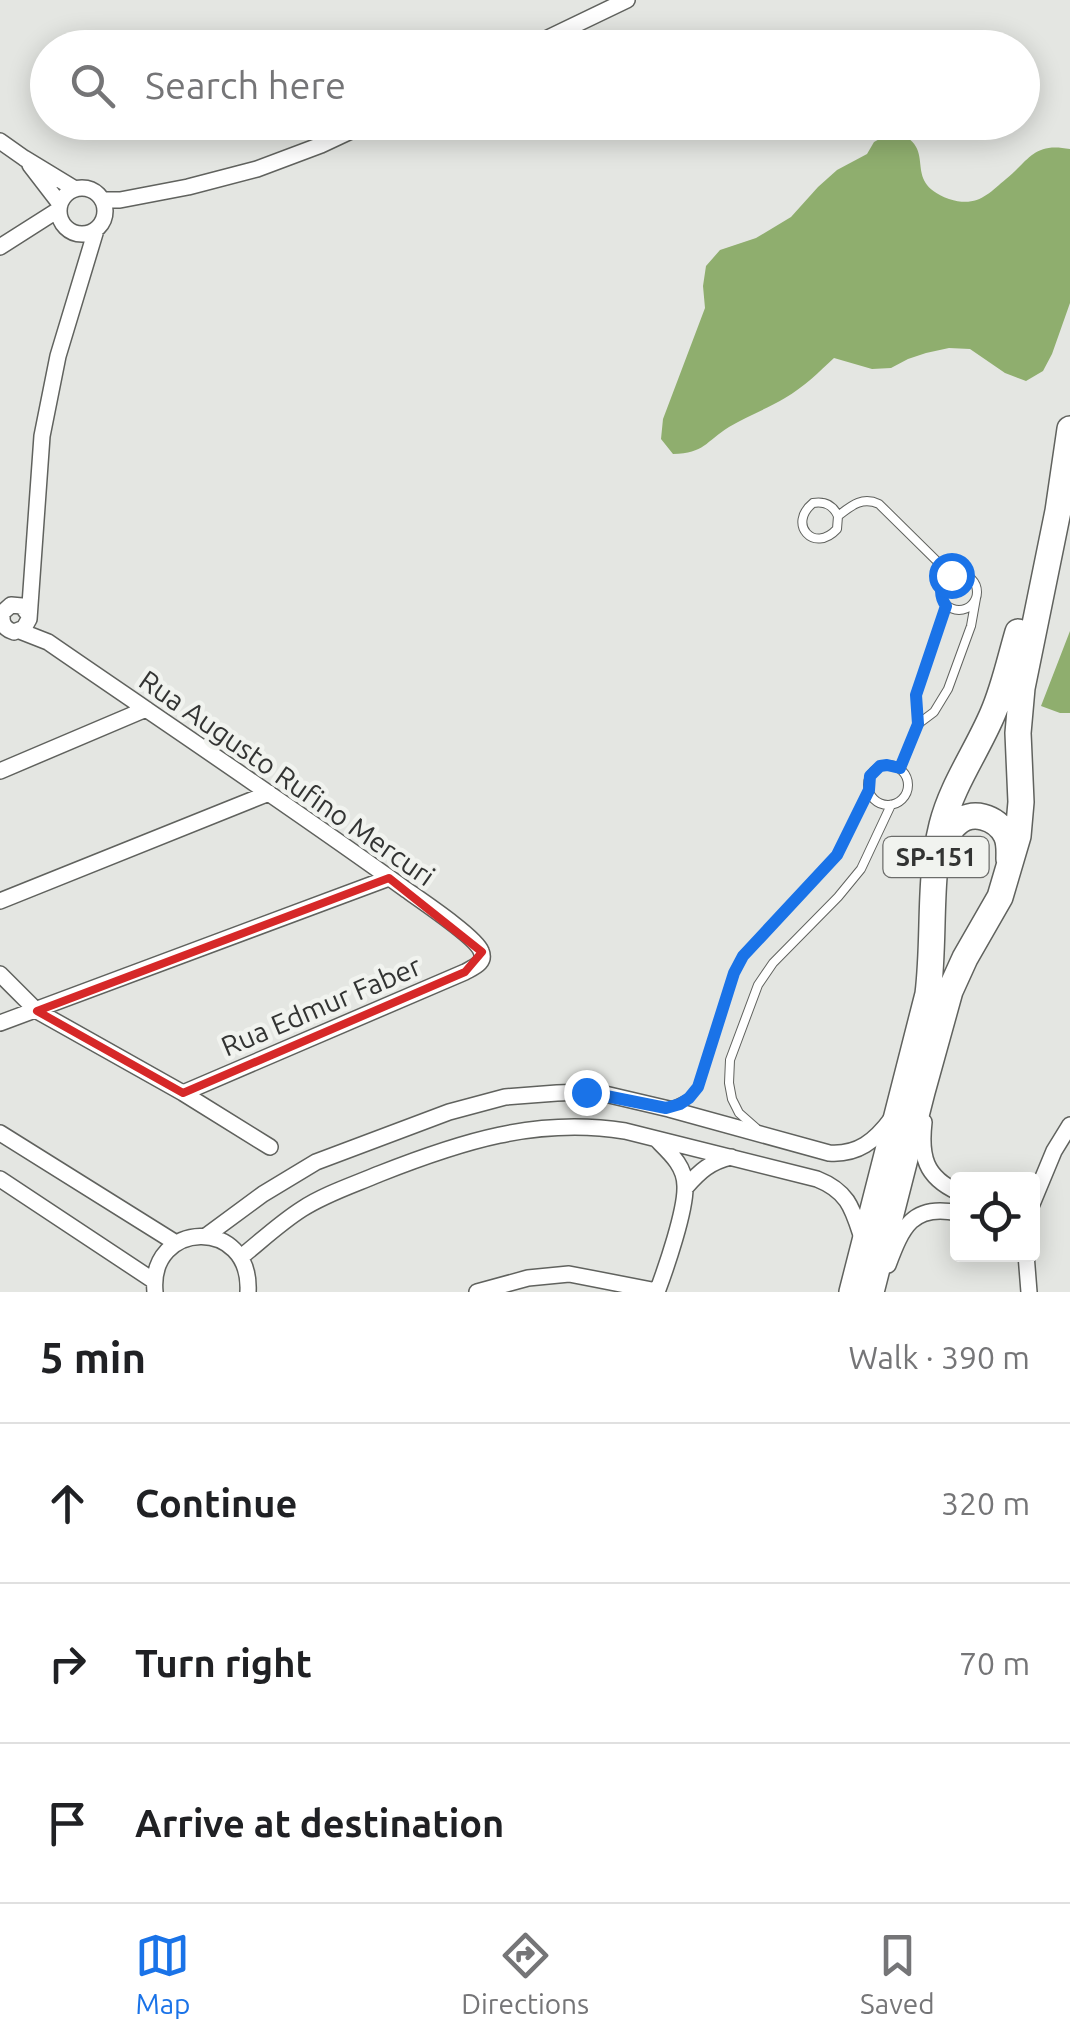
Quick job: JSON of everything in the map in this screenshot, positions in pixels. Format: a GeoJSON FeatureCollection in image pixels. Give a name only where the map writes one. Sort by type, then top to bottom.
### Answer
{"type":"FeatureCollection","features":[{"type":"Feature","properties":{"kind":"main road","name":"SP-151"},"geometry":{"type":"LineString","coordinates":[[874,1292],[927,1074],[954,982],[1000,898],[1018,836],[1022,688],[1070,431]]}},
{"type":"Feature","properties":{"kind":"main road","name":"SP-151"},"geometry":{"type":"LineString","coordinates":[[852,1292],[928,994],[932,966],[932,878],[942,824],[953,792],[996,708],[1070,431]]}},
{"type":"Feature","properties":{"kind":"main road"},"geometry":{"type":"LineString","coordinates":[[932,878],[950,832],[957,823],[972,816],[990,819],[1006,834],[1008,870]]}},
{"type":"Feature","properties":{"kind":"street"},"geometry":{"type":"LineString","coordinates":[[564,30],[627,0]]}},
{"type":"Feature","properties":{"kind":"street"},"geometry":{"type":"LineString","coordinates":[[0,140],[75,188]]}},
{"type":"Feature","properties":{"kind":"street"},"geometry":{"type":"LineString","coordinates":[[0,247],[59,211],[68,192],[75,188],[89,188],[110,202],[223,179],[332,140]]}},
{"type":"Feature","properties":{"kind":"street"},"geometry":{"type":"LineString","coordinates":[[24,158],[68,230],[89,232]]}},
{"type":"Feature","properties":{"kind":"street"},"geometry":{"type":"LineString","coordinates":[[10,619],[32,586],[42,436],[58,356],[83,272],[89,232],[104,218],[110,202]]}},
{"type":"Feature","properties":{"kind":"street","name":"Rua Augusto Rufino Mercuri"},"geometry":{"type":"LineString","coordinates":[[10,619],[389,878],[477,945],[482,952],[478,965]]}},
{"type":"Feature","properties":{"kind":"street"},"geometry":{"type":"LineString","coordinates":[[0,771],[146,709]]}},
{"type":"Feature","properties":{"kind":"street"},"geometry":{"type":"LineString","coordinates":[[0,900],[269,793]]}},
{"type":"Feature","properties":{"kind":"street"},"geometry":{"type":"LineString","coordinates":[[0,1023],[389,878]]}},
{"type":"Feature","properties":{"kind":"street","name":"Rua Edmur Faber"},"geometry":{"type":"LineString","coordinates":[[183,1093],[478,965]]}},
{"type":"Feature","properties":{"kind":"street"},"geometry":{"type":"LineString","coordinates":[[0,974],[36,1010],[270,1147]]}},
{"type":"Feature","properties":{"kind":"street"},"geometry":{"type":"LineString","coordinates":[[927,1074],[924,1156],[933,1175],[950,1188]]}},
{"type":"Feature","properties":{"kind":"street"},"geometry":{"type":"LineString","coordinates":[[206,1236],[262,1194],[316,1162],[433,1118],[505,1097],[586,1092],[666,1108],[843,1154],[858,1150],[882,1131],[900,1106]]}},
{"type":"Feature","properties":{"kind":"street"},"geometry":{"type":"LineString","coordinates":[[1040,1179],[1070,1124]]}},
{"type":"Feature","properties":{"kind":"street"},"geometry":{"type":"LineString","coordinates":[[241,1256],[302,1209],[328,1195],[425,1157],[484,1138],[542,1127],[576,1126],[654,1138],[832,1185],[848,1200],[864,1244]]}},
{"type":"Feature","properties":{"kind":"street"},"geometry":{"type":"LineString","coordinates":[[0,1132],[176,1243]]}},
{"type":"Feature","properties":{"kind":"street"},"geometry":{"type":"LineString","coordinates":[[477,1292],[528,1278],[570,1274],[657,1291],[686,1187],[679,1164],[654,1138]]}},
{"type":"Feature","properties":{"kind":"street"},"geometry":{"type":"LineString","coordinates":[[686,1187],[704,1167],[731,1156]]}},
{"type":"Feature","properties":{"kind":"street"},"geometry":{"type":"LineString","coordinates":[[0,1179],[154,1286],[157,1266],[176,1243],[190,1237],[220,1239],[241,1256],[248,1292]]}},
{"type":"Feature","properties":{"kind":"street"},"geometry":{"type":"LineString","coordinates":[[874,1292],[905,1226],[920,1214],[950,1212]]}},
{"type":"Feature","properties":{"kind":"street"},"geometry":{"type":"LineString","coordinates":[[1027,1262],[1029,1292]]}},
{"type":"Feature","properties":{"kind":"lane"},"geometry":{"type":"LineString","coordinates":[[838,516],[855,504],[871,500],[951,575]]}},
{"type":"Feature","properties":{"kind":"lane"},"geometry":{"type":"LineString","coordinates":[[819,502],[832,506],[838,516],[837,529],[821,539],[809,536],[802,525],[808,507],[819,502]]}},
{"type":"Feature","properties":{"kind":"lane"},"geometry":{"type":"LineString","coordinates":[[900,768],[918,724],[916,695],[946,606],[940,593],[951,575],[971,578],[976,598],[948,689],[934,712],[918,724]]}},
{"type":"Feature","properties":{"kind":"lane"},"geometry":{"type":"LineString","coordinates":[[946,606],[960,610],[976,598]]}},
{"type":"Feature","properties":{"kind":"lane"},"geometry":{"type":"LineString","coordinates":[[666,1108],[680,1104],[698,1087],[743,956],[837,855],[869,790],[870,776],[880,766],[900,768],[908,780],[903,799],[891,805],[861,869],[762,975],[730,1060],[728,1083],[739,1114],[772,1138]]}},
{"type":"Feature","properties":{"kind":"lane"},"geometry":{"type":"LineString","coordinates":[[869,790],[874,800],[891,805]]}},
{"type":"Feature","properties":{"kind":"highlighted area"},"geometry":{"type":"Polygon","coordinates":[[[389,878],[482,952],[465,972],[183,1093],[37,1011],[389,878]]]}},
{"type":"Feature","properties":{"kind":"green space"},"geometry":{"type":"Polygon","coordinates":[[[910,140],[916,146],[926,183],[949,199],[967,202],[987,194],[1040,150],[1070,149],[1070,303],[1043,371],[1026,381],[1005,373],[970,349],[926,353],[891,368],[872,369],[834,358],[785,398],[729,427],[698,449],[673,454],[661,439],[663,419],[705,308],[706,266],[720,250],[756,238],[791,217],[837,170],[867,154],[874,142],[910,140]]]}},
{"type":"Feature","properties":{"kind":"green space"},"geometry":{"type":"Polygon","coordinates":[[[1070,631],[1070,713],[1060,713],[1041,706],[1070,631]]]}},
{"type":"Feature","properties":{"kind":"route"},"geometry":{"type":"LineString","coordinates":[[586,1092],[666,1108],[680,1104],[698,1087],[743,956],[828,868],[869,790],[868,782],[875,770],[887,765],[900,768],[918,724],[916,695],[946,606],[940,593],[942,586],[951,575]]}}]}
